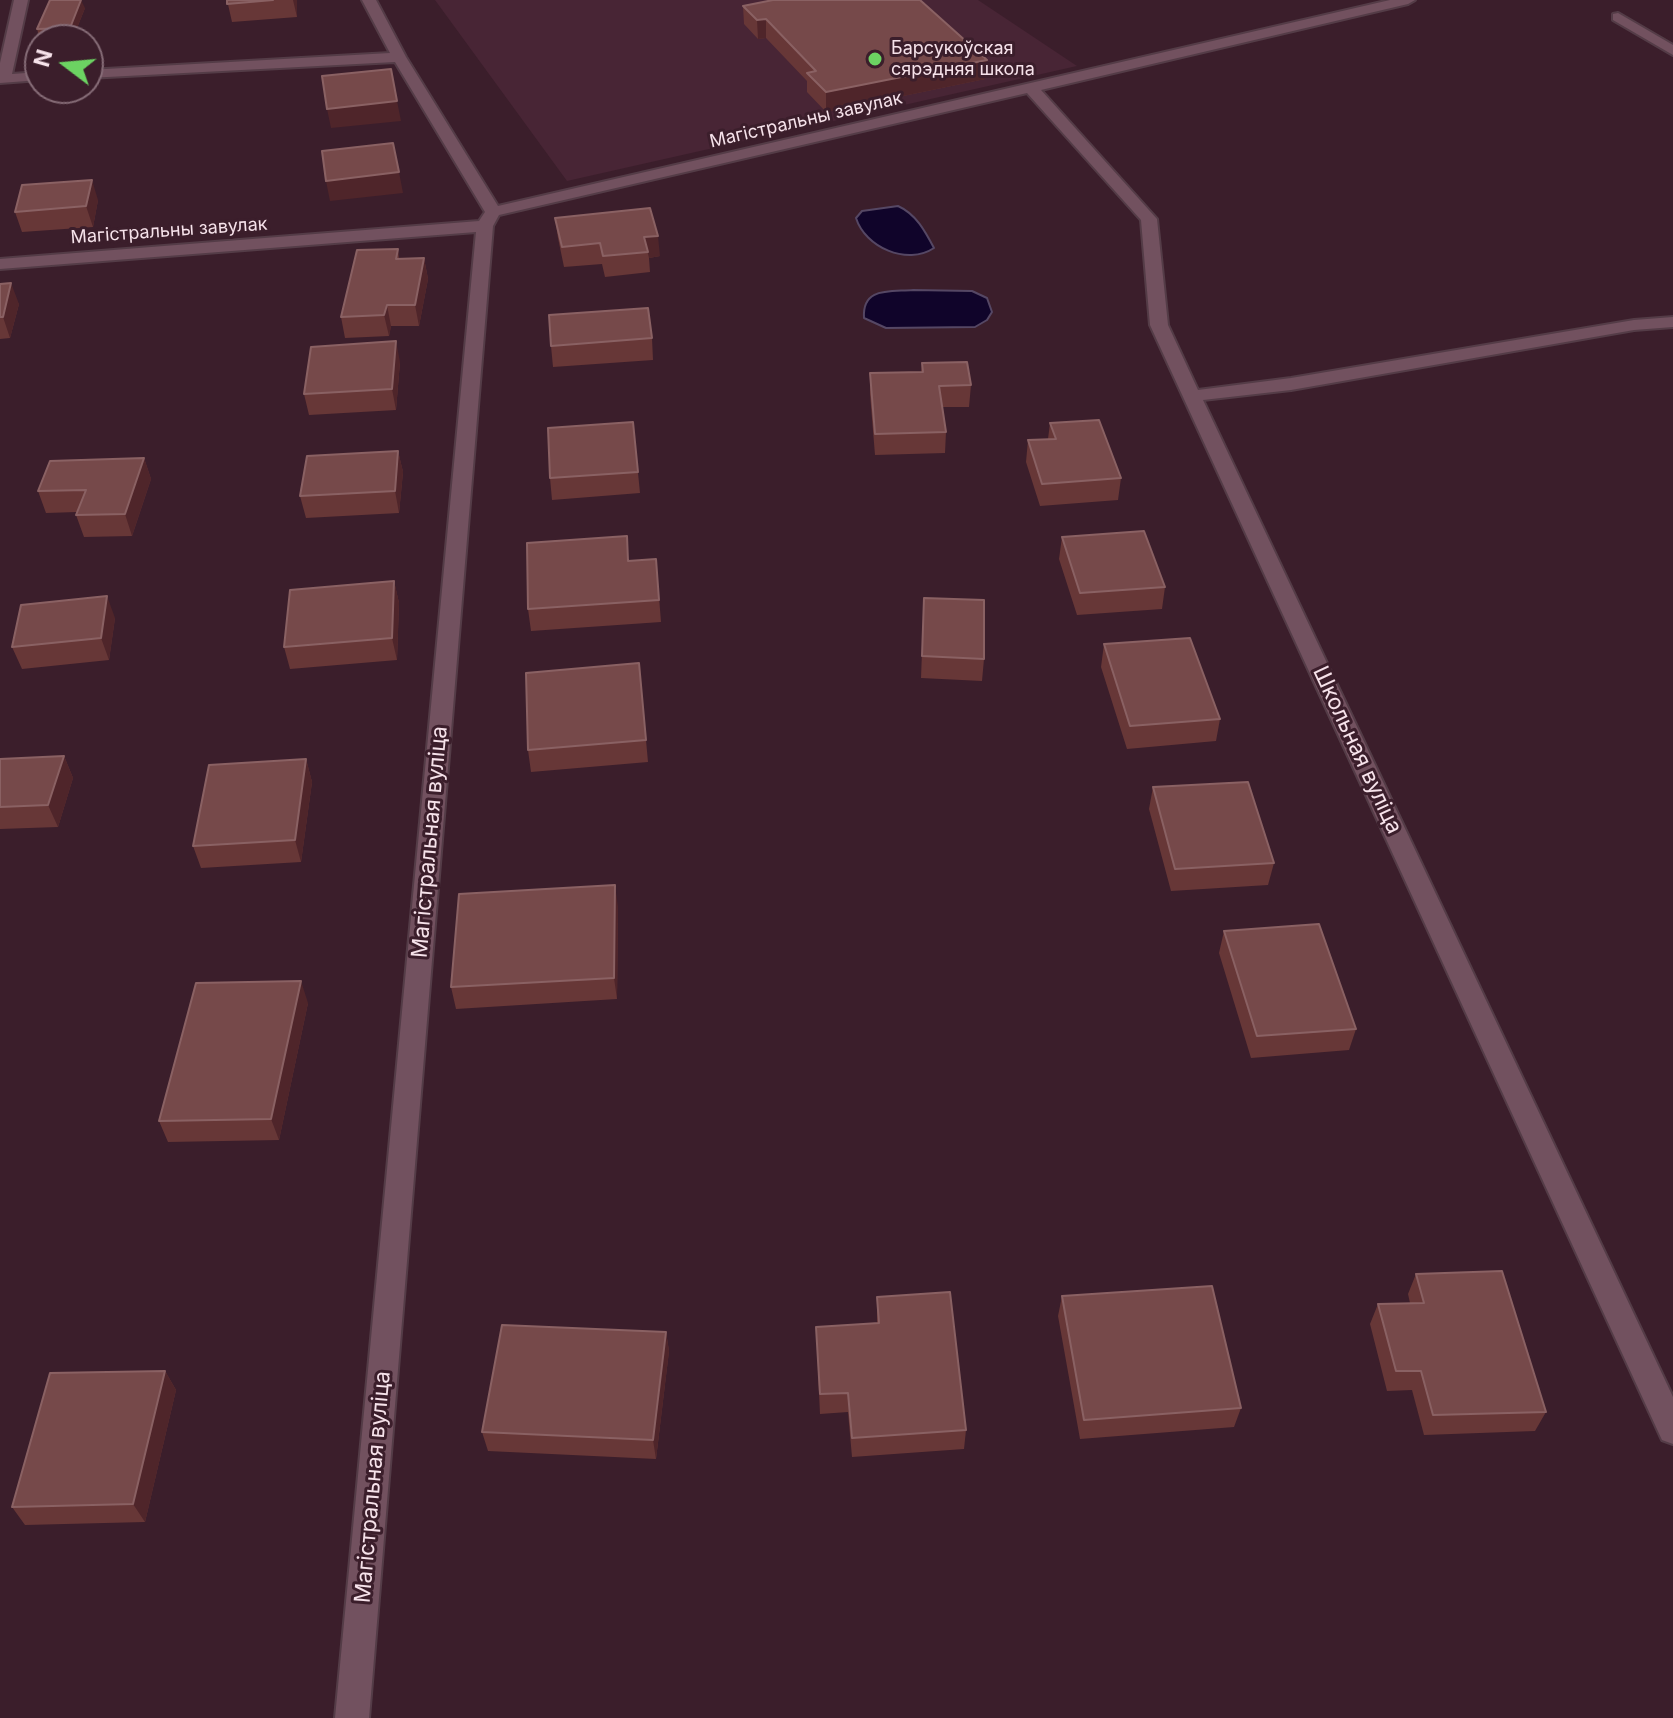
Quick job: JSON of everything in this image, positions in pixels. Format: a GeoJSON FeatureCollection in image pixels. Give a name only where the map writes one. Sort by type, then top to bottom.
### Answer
{"type":"FeatureCollection","features":[{"type":"Feature","properties":{"kind":"street"},"geometry":{"type":"LineString","coordinates":[[21,0],[2,78],[24,77]]}},
{"type":"Feature","properties":{"kind":"street"},"geometry":{"type":"LineString","coordinates":[[369,0],[489,219]]}},
{"type":"Feature","properties":{"kind":"street","name":"Магістральны завулак"},"geometry":{"type":"LineString","coordinates":[[0,264],[489,219],[1408,0]]}},
{"type":"Feature","properties":{"kind":"street"},"geometry":{"type":"LineString","coordinates":[[1618,17],[1673,51]]}},
{"type":"Feature","properties":{"kind":"street"},"geometry":{"type":"LineString","coordinates":[[104,73],[399,57]]}},
{"type":"Feature","properties":{"kind":"street","name":"Школьная вуліца"},"geometry":{"type":"LineString","coordinates":[[1032,89],[1149,219],[1159,325],[1673,1430]]}},
{"type":"Feature","properties":{"kind":"street","name":"Магістральная вуліца"},"geometry":{"type":"LineString","coordinates":[[352,1718],[489,219]]}},
{"type":"Feature","properties":{"kind":"street"},"geometry":{"type":"LineString","coordinates":[[1192,396],[1291,384],[1634,325],[1673,322]]}},
{"type":"Feature","properties":{"kind":"shaded area"},"geometry":{"type":"Polygon","coordinates":[[[435,0],[978,0],[1077,66],[567,181],[435,0]]]}},
{"type":"Feature","properties":{"kind":"shaded area"},"geometry":{"type":"Polygon","coordinates":[[[898,206],[915,218],[934,248],[912,255],[888,251],[868,237],[856,218],[862,211],[898,206]]]}},
{"type":"Feature","properties":{"kind":"shaded area"},"geometry":{"type":"Polygon","coordinates":[[[913,290],[972,291],[987,298],[992,312],[987,320],[975,327],[886,328],[864,318],[867,301],[872,296],[913,290]]]}},
{"type":"Feature","properties":{"kind":"building"},"geometry":{"type":"Polygon","coordinates":[[[50,0],[81,0],[72,24],[39,24],[50,0]]]}},
{"type":"Feature","properties":{"kind":"building"},"geometry":{"type":"Polygon","coordinates":[[[227,0],[273,0],[227,4],[227,0]]]}},
{"type":"Feature","properties":{"kind":"building","name":"Барсукоўская сярэдняя школа"},"geometry":{"type":"Polygon","coordinates":[[[773,0],[920,0],[987,60],[826,92],[807,73],[816,71],[766,19],[757,20],[743,6],[773,0]]]}},
{"type":"Feature","properties":{"kind":"building"},"geometry":{"type":"Polygon","coordinates":[[[391,69],[397,101],[327,109],[322,76],[391,69]]]}},
{"type":"Feature","properties":{"kind":"building"},"geometry":{"type":"Polygon","coordinates":[[[393,143],[399,172],[326,181],[322,151],[393,143]]]}},
{"type":"Feature","properties":{"kind":"building"},"geometry":{"type":"Polygon","coordinates":[[[92,180],[86,206],[15,212],[22,185],[92,180]]]}},
{"type":"Feature","properties":{"kind":"building"},"geometry":{"type":"Polygon","coordinates":[[[650,208],[658,236],[644,237],[648,252],[603,256],[600,243],[562,247],[555,218],[650,208]]]}},
{"type":"Feature","properties":{"kind":"building"},"geometry":{"type":"Polygon","coordinates":[[[398,249],[396,259],[424,258],[415,305],[387,305],[384,315],[341,317],[357,250],[398,249]]]}},
{"type":"Feature","properties":{"kind":"building"},"geometry":{"type":"Polygon","coordinates":[[[11,283],[3,317],[0,317],[0,284],[11,283]]]}},
{"type":"Feature","properties":{"kind":"building"},"geometry":{"type":"Polygon","coordinates":[[[648,308],[652,338],[551,346],[549,315],[648,308]]]}},
{"type":"Feature","properties":{"kind":"building"},"geometry":{"type":"Polygon","coordinates":[[[396,341],[392,389],[304,394],[311,347],[396,341]]]}},
{"type":"Feature","properties":{"kind":"building"},"geometry":{"type":"Polygon","coordinates":[[[967,362],[971,385],[939,386],[946,432],[875,434],[870,373],[923,372],[922,363],[967,362]]]}},
{"type":"Feature","properties":{"kind":"building"},"geometry":{"type":"Polygon","coordinates":[[[1099,420],[1121,478],[1042,484],[1028,440],[1056,439],[1050,423],[1099,420]]]}},
{"type":"Feature","properties":{"kind":"building"},"geometry":{"type":"Polygon","coordinates":[[[633,422],[638,472],[550,478],[548,428],[633,422]]]}},
{"type":"Feature","properties":{"kind":"building"},"geometry":{"type":"Polygon","coordinates":[[[398,451],[395,491],[300,496],[307,456],[398,451]]]}},
{"type":"Feature","properties":{"kind":"building"},"geometry":{"type":"Polygon","coordinates":[[[144,458],[125,514],[76,515],[86,490],[38,491],[50,461],[144,458]]]}},
{"type":"Feature","properties":{"kind":"building"},"geometry":{"type":"Polygon","coordinates":[[[1144,531],[1165,587],[1080,593],[1062,537],[1144,531]]]}},
{"type":"Feature","properties":{"kind":"building"},"geometry":{"type":"Polygon","coordinates":[[[627,536],[628,561],[656,559],[659,600],[528,609],[527,543],[627,536]]]}},
{"type":"Feature","properties":{"kind":"building"},"geometry":{"type":"Polygon","coordinates":[[[394,581],[392,638],[284,647],[290,590],[394,581]]]}},
{"type":"Feature","properties":{"kind":"building"},"geometry":{"type":"Polygon","coordinates":[[[107,596],[101,638],[12,647],[21,605],[107,596]]]}},
{"type":"Feature","properties":{"kind":"building"},"geometry":{"type":"Polygon","coordinates":[[[924,598],[984,600],[984,659],[922,656],[924,598]]]}},
{"type":"Feature","properties":{"kind":"building"},"geometry":{"type":"Polygon","coordinates":[[[1190,638],[1220,719],[1130,726],[1104,644],[1190,638]]]}},
{"type":"Feature","properties":{"kind":"building"},"geometry":{"type":"Polygon","coordinates":[[[639,663],[646,740],[528,750],[526,673],[639,663]]]}},
{"type":"Feature","properties":{"kind":"building"},"geometry":{"type":"Polygon","coordinates":[[[64,756],[48,805],[0,807],[0,759],[64,756]]]}},
{"type":"Feature","properties":{"kind":"building"},"geometry":{"type":"Polygon","coordinates":[[[306,759],[295,840],[193,846],[209,765],[306,759]]]}},
{"type":"Feature","properties":{"kind":"building"},"geometry":{"type":"Polygon","coordinates":[[[1248,782],[1274,863],[1175,869],[1153,787],[1248,782]]]}},
{"type":"Feature","properties":{"kind":"building"},"geometry":{"type":"Polygon","coordinates":[[[615,885],[614,978],[451,987],[459,894],[615,885]]]}},
{"type":"Feature","properties":{"kind":"building"},"geometry":{"type":"Polygon","coordinates":[[[1319,924],[1356,1029],[1257,1036],[1224,931],[1319,924]]]}},
{"type":"Feature","properties":{"kind":"building"},"geometry":{"type":"Polygon","coordinates":[[[301,981],[271,1119],[159,1121],[196,983],[301,981]]]}},
{"type":"Feature","properties":{"kind":"building"},"geometry":{"type":"Polygon","coordinates":[[[1502,1271],[1546,1412],[1433,1415],[1421,1371],[1396,1371],[1378,1304],[1424,1303],[1416,1274],[1502,1271]]]}},
{"type":"Feature","properties":{"kind":"building"},"geometry":{"type":"Polygon","coordinates":[[[1212,1286],[1241,1408],[1084,1420],[1062,1296],[1212,1286]]]}},
{"type":"Feature","properties":{"kind":"building"},"geometry":{"type":"Polygon","coordinates":[[[950,1292],[966,1430],[852,1438],[848,1393],[820,1394],[816,1327],[879,1323],[877,1297],[950,1292]]]}},
{"type":"Feature","properties":{"kind":"building"},"geometry":{"type":"Polygon","coordinates":[[[502,1325],[666,1332],[653,1440],[482,1432],[502,1325]]]}},
{"type":"Feature","properties":{"kind":"building"},"geometry":{"type":"Polygon","coordinates":[[[165,1371],[133,1504],[12,1507],[50,1373],[165,1371]]]}},
{"type":"Feature","properties":{"kind":"place","name":"Барсукоўская сярэдняя школа"},"geometry":{"type":"Point","coordinates":[875,59]}}]}
